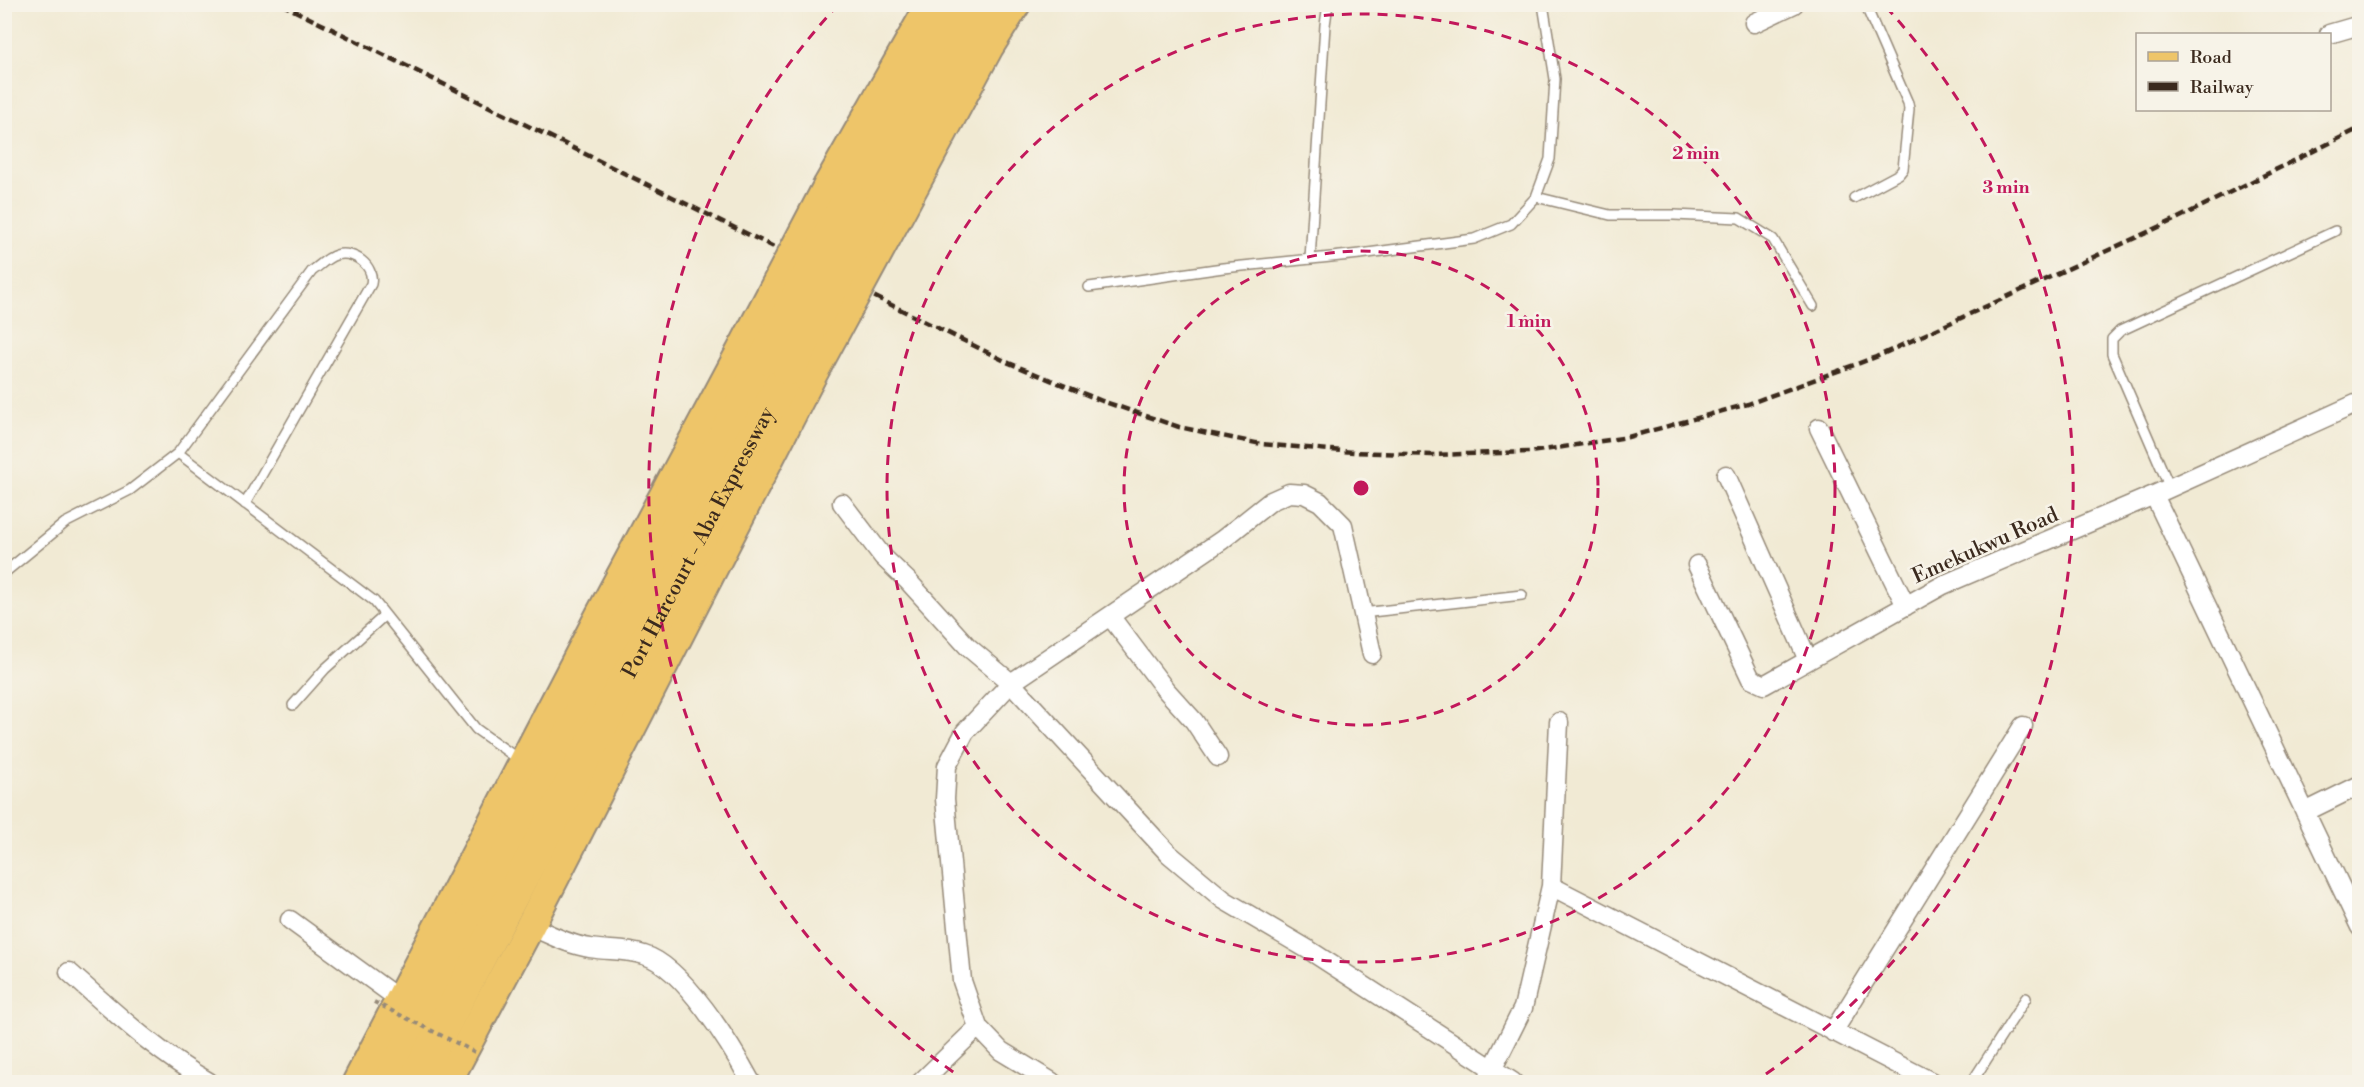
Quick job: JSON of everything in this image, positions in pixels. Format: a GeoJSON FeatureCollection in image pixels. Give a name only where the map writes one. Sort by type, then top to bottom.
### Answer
{"type":"FeatureCollection","features":[{"type":"Feature","properties":{"kind":"highway","name":"Port Harcourt - Aba Expressway"},"geometry":{"type":"LineString","coordinates":[[389,1083],[862,203],[920,69],[959,4]]}},
{"type":"Feature","properties":{"kind":"highway","name":"Port Harcourt - Aba Expressway"},"geometry":{"type":"LineString","coordinates":[[862,203],[919,122],[988,4]]}},
{"type":"Feature","properties":{"kind":"highway","name":"Port Harcourt - Aba Expressway"},"geometry":{"type":"LineString","coordinates":[[414,1083],[776,364]]}},
{"type":"Feature","properties":{"kind":"main road"},"geometry":{"type":"LineString","coordinates":[[357,1083],[387,1001],[523,763],[776,364],[862,203],[931,4]]}},
{"type":"Feature","properties":{"kind":"main road"},"geometry":{"type":"LineString","coordinates":[[862,203],[989,47],[1016,4]]}},
{"type":"Feature","properties":{"kind":"main road"},"geometry":{"type":"LineString","coordinates":[[447,1083],[530,926],[776,364]]}},
{"type":"Feature","properties":{"kind":"street"},"geometry":{"type":"LineString","coordinates":[[1754,23],[1794,4]]}},
{"type":"Feature","properties":{"kind":"street"},"geometry":{"type":"LineString","coordinates":[[2331,33],[2360,25]]}},
{"type":"Feature","properties":{"kind":"street","name":"Emekukwu Road"},"geometry":{"type":"LineString","coordinates":[[1697,565],[1751,679],[1764,685],[1943,585],[2162,492],[2360,402]]}},
{"type":"Feature","properties":{"kind":"street"},"geometry":{"type":"LineString","coordinates":[[1819,428],[1906,606]]}},
{"type":"Feature","properties":{"kind":"street"},"geometry":{"type":"LineString","coordinates":[[1726,475],[1808,660]]}},
{"type":"Feature","properties":{"kind":"street"},"geometry":{"type":"LineString","coordinates":[[2162,492],[2305,812],[2360,927]]}},
{"type":"Feature","properties":{"kind":"street"},"geometry":{"type":"LineString","coordinates":[[1052,1083],[1001,1051],[978,1027],[962,981],[945,799],[947,766],[964,732],[1011,683],[1222,540],[1271,501],[1289,493],[1304,494],[1320,502],[1343,525],[1372,654]]}},
{"type":"Feature","properties":{"kind":"street"},"geometry":{"type":"LineString","coordinates":[[842,503],[883,557],[968,647],[1011,683],[1169,854],[1224,900],[1310,950],[1490,1076],[1513,1083]]}},
{"type":"Feature","properties":{"kind":"street"},"geometry":{"type":"LineString","coordinates":[[1110,616],[1165,689],[1194,721],[1218,757]]}},
{"type":"Feature","properties":{"kind":"street"},"geometry":{"type":"LineString","coordinates":[[1490,1076],[1522,1008],[1551,886],[1559,722]]}},
{"type":"Feature","properties":{"kind":"street"},"geometry":{"type":"LineString","coordinates":[[1833,1032],[2023,726]]}},
{"type":"Feature","properties":{"kind":"street"},"geometry":{"type":"LineString","coordinates":[[2305,812],[2360,785]]}},
{"type":"Feature","properties":{"kind":"street"},"geometry":{"type":"LineString","coordinates":[[1551,886],[1932,1083]]}},
{"type":"Feature","properties":{"kind":"street"},"geometry":{"type":"LineString","coordinates":[[290,920],[387,1001]]}},
{"type":"Feature","properties":{"kind":"street"},"geometry":{"type":"LineString","coordinates":[[530,926],[571,944],[590,948],[627,950],[647,955],[664,964],[680,980],[704,1011],[738,1058],[751,1083]]}},
{"type":"Feature","properties":{"kind":"street"},"geometry":{"type":"LineString","coordinates":[[69,972],[127,1024],[172,1059],[209,1083]]}},
{"type":"Feature","properties":{"kind":"street"},"geometry":{"type":"LineString","coordinates":[[921,1083],[978,1027]]}},
{"type":"Feature","properties":{"kind":"lane"},"geometry":{"type":"LineString","coordinates":[[1310,259],[1328,4]]}},
{"type":"Feature","properties":{"kind":"lane"},"geometry":{"type":"LineString","coordinates":[[1089,287],[1223,268],[1474,239],[1511,224],[1536,197],[1550,159],[1555,79],[1543,4]]}},
{"type":"Feature","properties":{"kind":"lane"},"geometry":{"type":"LineString","coordinates":[[1854,198],[1903,170],[1909,109],[1865,4]]}},
{"type":"Feature","properties":{"kind":"lane"},"geometry":{"type":"LineString","coordinates":[[1536,197],[1610,215],[1739,218],[1773,239],[1813,306]]}},
{"type":"Feature","properties":{"kind":"lane"},"geometry":{"type":"LineString","coordinates":[[2162,492],[2112,354],[2112,339],[2120,331],[2335,231]]}},
{"type":"Feature","properties":{"kind":"lane"},"geometry":{"type":"LineString","coordinates":[[4,573],[65,523],[130,490],[178,453],[312,271],[334,255],[346,254],[357,258],[368,266],[372,277],[371,284],[245,504]]}},
{"type":"Feature","properties":{"kind":"lane"},"geometry":{"type":"LineString","coordinates":[[178,453],[374,601],[476,729],[523,763]]}},
{"type":"Feature","properties":{"kind":"lane"},"geometry":{"type":"LineString","coordinates":[[1362,613],[1522,595]]}},
{"type":"Feature","properties":{"kind":"lane"},"geometry":{"type":"LineString","coordinates":[[293,705],[325,669],[385,615]]}},
{"type":"Feature","properties":{"kind":"lane"},"geometry":{"type":"LineString","coordinates":[[1972,1083],[2026,998]]}},
{"type":"Feature","properties":{"kind":"path"},"geometry":{"type":"LineString","coordinates":[[387,1001],[479,1054]]}},
{"type":"Feature","properties":{"kind":"railway"},"geometry":{"type":"LineString","coordinates":[[281,4],[1009,363],[1102,401],[1179,427],[1261,444],[1354,452],[1432,455],[1531,452],[1628,437],[1748,404],[1876,357],[2172,221],[2360,128]]}}]}
